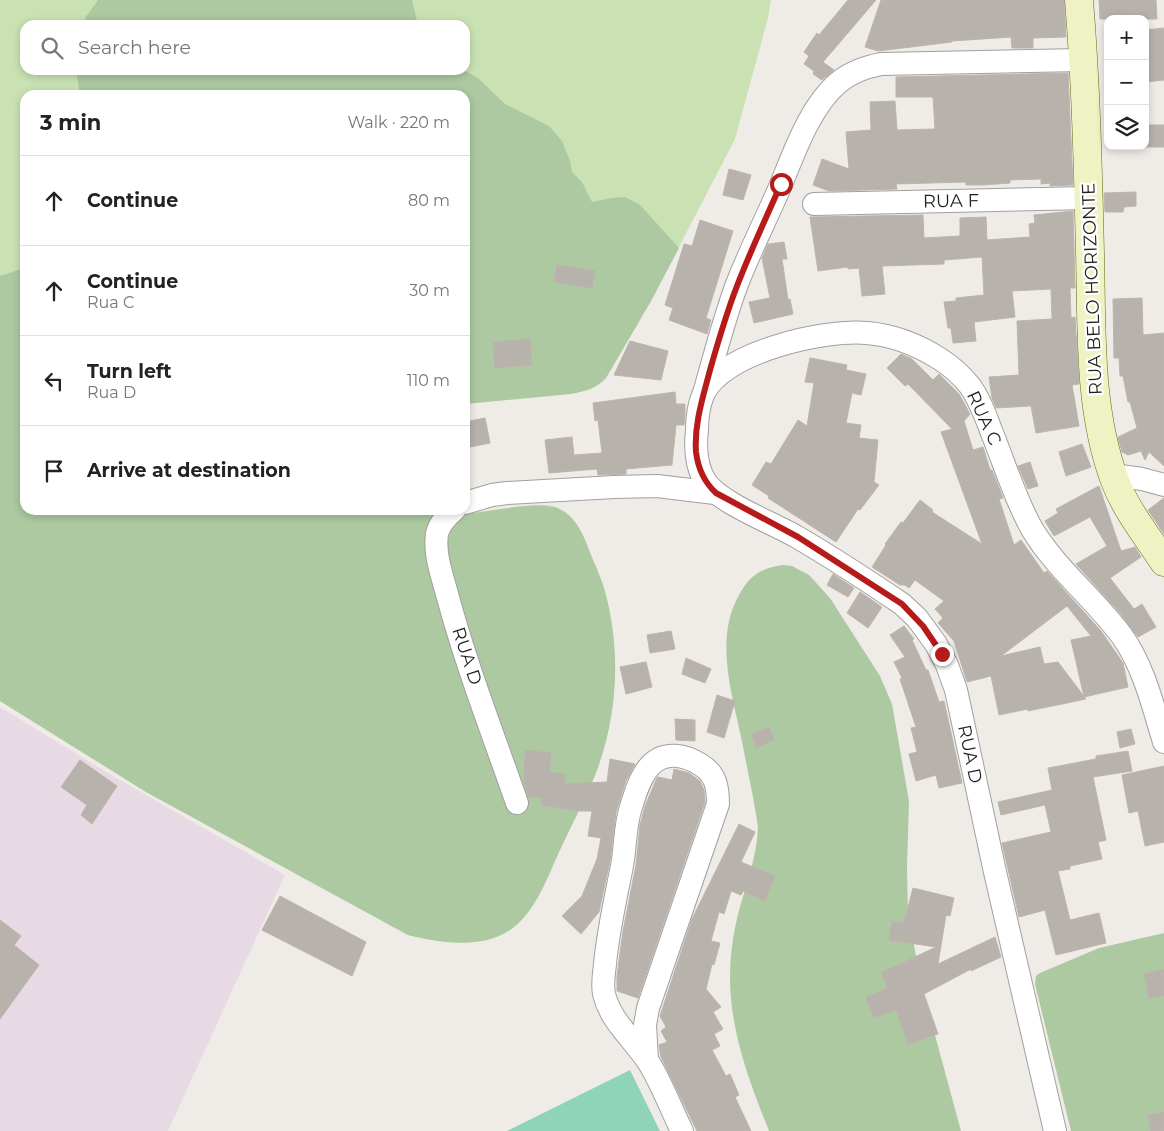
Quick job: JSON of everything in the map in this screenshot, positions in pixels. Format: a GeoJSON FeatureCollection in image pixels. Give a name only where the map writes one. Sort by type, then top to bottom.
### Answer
{"type":"FeatureCollection","features":[{"type":"Feature","properties":{"kind":"street","name":"RUA BELO HORIZONTE"},"geometry":{"type":"LineString","coordinates":[[1078,0],[1083,60],[1089,198],[1093,370],[1100,423],[1113,475],[1134,518],[1164,562]]}},
{"type":"Feature","properties":{"kind":"street"},"geometry":{"type":"LineString","coordinates":[[704,393],[723,325],[737,284],[801,137],[821,104],[839,82],[864,68],[897,63],[1083,60]]}},
{"type":"Feature","properties":{"kind":"street","name":"RUA F"},"geometry":{"type":"LineString","coordinates":[[814,204],[1089,198]]}},
{"type":"Feature","properties":{"kind":"street"},"geometry":{"type":"LineString","coordinates":[[723,325],[723,338],[726,348],[732,356],[743,359]]}},
{"type":"Feature","properties":{"kind":"street","name":"RUA C"},"geometry":{"type":"LineString","coordinates":[[698,463],[696,453],[697,427],[704,393],[714,379],[730,366],[743,359],[812,337],[838,333],[865,333],[887,336],[920,348],[941,359],[970,386],[981,405],[1013,487],[1034,532],[1059,564],[1112,624],[1131,650],[1145,683],[1164,742]]}},
{"type":"Feature","properties":{"kind":"street"},"geometry":{"type":"LineString","coordinates":[[663,487],[677,480],[686,471],[692,457],[697,427]]}},
{"type":"Feature","properties":{"kind":"street","name":"RUA D"},"geometry":{"type":"LineString","coordinates":[[698,463],[704,480],[716,493],[798,537],[902,604],[923,626],[942,654],[952,677],[959,701],[995,872],[1055,1131]]}},
{"type":"Feature","properties":{"kind":"street"},"geometry":{"type":"LineString","coordinates":[[1113,475],[1142,478],[1164,485]]}},
{"type":"Feature","properties":{"kind":"street","name":"RUA D"},"geometry":{"type":"LineString","coordinates":[[470,502],[507,493],[614,487],[663,487],[716,493]]}},
{"type":"Feature","properties":{"kind":"street","name":"RUA D"},"geometry":{"type":"LineString","coordinates":[[448,515],[440,526],[437,535],[438,561],[464,650],[517,803]]}},
{"type":"Feature","properties":{"kind":"street"},"geometry":{"type":"LineString","coordinates":[[647,1060],[645,1025],[648,1008],[718,804],[716,782],[711,773],[695,761],[683,756],[673,755],[659,759],[644,774],[637,790],[627,821],[624,856],[606,949],[603,991],[607,1005],[614,1017],[647,1060],[682,1131]]}},
{"type":"Feature","properties":{"kind":"shaded area"},"geometry":{"type":"Polygon","coordinates":[[[0,707],[108,773],[285,875],[168,1131],[0,1131],[0,707]]]}},
{"type":"Feature","properties":{"kind":"green space"},"geometry":{"type":"Polygon","coordinates":[[[0,0],[771,0],[768,18],[735,139],[651,301],[606,378],[593,388],[585,391],[470,403],[470,90],[20,90],[20,515],[470,515],[470,513],[548,505],[564,511],[580,530],[603,588],[609,615],[615,669],[613,696],[610,724],[594,777],[527,913],[516,925],[502,934],[489,939],[462,943],[408,935],[146,792],[0,701],[0,0]]]}},
{"type":"Feature","properties":{"kind":"green space"},"geometry":{"type":"Polygon","coordinates":[[[98,0],[412,0],[417,20],[85,20],[98,0]]]}},
{"type":"Feature","properties":{"kind":"green space"},"geometry":{"type":"Polygon","coordinates":[[[470,74],[478,78],[505,104],[549,126],[562,141],[572,172],[582,182],[592,202],[625,197],[640,205],[679,248],[651,301],[606,378],[598,385],[586,391],[571,394],[470,404],[470,90],[79,90],[77,75],[470,74]]]}},
{"type":"Feature","properties":{"kind":"green space"},"geometry":{"type":"Polygon","coordinates":[[[20,270],[20,515],[470,515],[470,513],[541,506],[561,510],[573,519],[585,539],[604,588],[610,611],[615,659],[615,684],[612,708],[602,755],[590,787],[541,892],[529,911],[514,927],[490,939],[476,942],[448,942],[408,935],[146,792],[0,701],[0,276],[20,270]]]}},
{"type":"Feature","properties":{"kind":"green space"},"geometry":{"type":"Polygon","coordinates":[[[783,565],[792,566],[809,575],[830,598],[880,676],[892,704],[909,801],[908,915],[923,991],[961,1131],[769,1131],[742,1055],[732,1004],[730,978],[731,951],[736,923],[755,851],[758,827],[730,686],[726,648],[732,612],[747,582],[768,568],[783,565]]]}},
{"type":"Feature","properties":{"kind":"green space"},"geometry":{"type":"Polygon","coordinates":[[[1164,933],[1164,1131],[1071,1131],[1035,984],[1036,976],[1099,948],[1164,933]]]}},
{"type":"Feature","properties":{"kind":"green space"},"geometry":{"type":"Polygon","coordinates":[[[630,1070],[660,1131],[507,1131],[630,1070]]]}},
{"type":"Feature","properties":{"kind":"building"},"geometry":{"type":"Polygon","coordinates":[[[848,0],[876,0],[823,62],[834,70],[822,80],[804,64],[809,56],[804,52],[817,33],[819,35],[848,0]]]}},
{"type":"Feature","properties":{"kind":"building"},"geometry":{"type":"Polygon","coordinates":[[[881,0],[1064,0],[1066,37],[1033,38],[1033,48],[1012,48],[1011,37],[952,41],[878,51],[865,47],[881,0]]]}},
{"type":"Feature","properties":{"kind":"building"},"geometry":{"type":"Polygon","coordinates":[[[1099,0],[1156,0],[1157,19],[1149,19],[1149,15],[1104,15],[1104,19],[1100,19],[1099,0]]]}},
{"type":"Feature","properties":{"kind":"building"},"geometry":{"type":"Polygon","coordinates":[[[1164,28],[1164,80],[1149,82],[1149,30],[1164,28]]]}},
{"type":"Feature","properties":{"kind":"building"},"geometry":{"type":"Polygon","coordinates":[[[1068,73],[1073,185],[1050,186],[1050,183],[1041,184],[1041,179],[1010,180],[1010,183],[983,185],[966,185],[966,182],[896,184],[897,189],[829,191],[813,185],[822,159],[849,169],[846,132],[871,130],[870,102],[895,101],[897,130],[935,129],[933,97],[896,97],[896,77],[1068,73]]]}},
{"type":"Feature","properties":{"kind":"building"},"geometry":{"type":"Polygon","coordinates":[[[1149,125],[1164,125],[1164,147],[1149,147],[1149,125]]]}},
{"type":"Feature","properties":{"kind":"building"},"geometry":{"type":"Polygon","coordinates":[[[729,169],[751,175],[743,200],[723,195],[729,169]]]}},
{"type":"Feature","properties":{"kind":"building"},"geometry":{"type":"Polygon","coordinates":[[[1136,192],[1136,206],[1124,207],[1123,212],[1105,212],[1104,193],[1136,192]]]}},
{"type":"Feature","properties":{"kind":"building"},"geometry":{"type":"Polygon","coordinates":[[[1073,211],[1075,288],[1070,288],[1071,318],[1075,317],[1079,384],[1072,385],[1079,426],[1036,433],[1031,406],[996,408],[992,398],[989,377],[1019,375],[1017,321],[1052,319],[1051,289],[1012,291],[1015,317],[974,322],[976,341],[953,343],[951,328],[948,328],[944,302],[956,301],[956,298],[984,295],[982,257],[944,260],[944,264],[882,266],[885,294],[862,296],[859,268],[848,269],[848,267],[818,271],[810,217],[923,215],[924,238],[960,236],[960,218],[986,217],[987,240],[1030,237],[1029,224],[1035,223],[1034,215],[1073,211]]]}},
{"type":"Feature","properties":{"kind":"building"},"geometry":{"type":"Polygon","coordinates":[[[700,220],[733,231],[706,318],[711,320],[707,334],[669,320],[673,308],[665,305],[684,244],[692,246],[700,220]]]}},
{"type":"Feature","properties":{"kind":"building"},"geometry":{"type":"Polygon","coordinates":[[[784,242],[787,259],[782,259],[788,300],[790,299],[793,314],[754,323],[749,302],[770,298],[762,258],[768,244],[784,242]]]}},
{"type":"Feature","properties":{"kind":"building"},"geometry":{"type":"Polygon","coordinates":[[[557,265],[595,271],[592,288],[554,282],[557,265]]]}},
{"type":"Feature","properties":{"kind":"building"},"geometry":{"type":"Polygon","coordinates":[[[1142,298],[1143,335],[1164,333],[1164,466],[1149,452],[1145,460],[1141,451],[1128,455],[1122,452],[1118,437],[1137,428],[1130,402],[1128,402],[1123,376],[1120,376],[1119,358],[1114,358],[1113,299],[1142,298]]]}},
{"type":"Feature","properties":{"kind":"building"},"geometry":{"type":"Polygon","coordinates":[[[530,339],[532,365],[495,368],[493,342],[530,339]]]}},
{"type":"Feature","properties":{"kind":"building"},"geometry":{"type":"Polygon","coordinates":[[[630,341],[668,351],[661,380],[614,375],[630,341]]]}},
{"type":"Feature","properties":{"kind":"building"},"geometry":{"type":"Polygon","coordinates":[[[901,354],[912,359],[933,380],[939,374],[959,394],[970,414],[964,421],[973,450],[983,447],[990,470],[992,470],[1003,498],[999,499],[1014,545],[1021,540],[1044,573],[1047,571],[1101,631],[1123,663],[1128,687],[1084,697],[1086,699],[999,715],[991,676],[967,682],[954,641],[938,623],[943,618],[935,609],[944,601],[915,580],[909,588],[905,585],[900,585],[872,567],[885,544],[920,500],[933,510],[932,512],[982,544],[941,432],[952,429],[908,384],[905,386],[887,368],[901,354]],[[1067,606],[1001,656],[1040,647],[1044,664],[1058,662],[1084,696],[1071,640],[1091,636],[1067,606]]]}},
{"type":"Feature","properties":{"kind":"building"},"geometry":{"type":"Polygon","coordinates":[[[810,358],[847,365],[846,370],[866,374],[861,395],[852,393],[846,423],[861,425],[859,438],[878,440],[874,482],[879,485],[860,510],[858,509],[836,542],[768,498],[769,496],[752,485],[766,462],[771,464],[798,420],[807,426],[814,383],[805,382],[810,358]]]}},
{"type":"Feature","properties":{"kind":"building"},"geometry":{"type":"Polygon","coordinates":[[[675,392],[676,404],[685,404],[685,415],[684,425],[676,425],[672,465],[626,469],[626,474],[598,475],[597,469],[549,473],[545,440],[572,437],[574,455],[602,453],[598,420],[595,421],[593,403],[675,392]]]}},
{"type":"Feature","properties":{"kind":"building"},"geometry":{"type":"Polygon","coordinates":[[[485,418],[490,443],[470,447],[470,421],[485,418]]]}},
{"type":"Feature","properties":{"kind":"building"},"geometry":{"type":"Polygon","coordinates":[[[1082,444],[1091,467],[1066,476],[1059,452],[1082,444]]]}},
{"type":"Feature","properties":{"kind":"building"},"geometry":{"type":"Polygon","coordinates":[[[1030,462],[1038,486],[1028,489],[1018,466],[1030,462]]]}},
{"type":"Feature","properties":{"kind":"building"},"geometry":{"type":"Polygon","coordinates":[[[1099,486],[1121,551],[1135,547],[1141,557],[1110,578],[1134,609],[1142,604],[1156,627],[1138,637],[1121,614],[1076,564],[1107,546],[1090,517],[1054,536],[1045,521],[1058,513],[1056,509],[1099,486]]]}},
{"type":"Feature","properties":{"kind":"building"},"geometry":{"type":"Polygon","coordinates":[[[1164,498],[1164,534],[1148,510],[1164,498]]]}},
{"type":"Feature","properties":{"kind":"building"},"geometry":{"type":"Polygon","coordinates":[[[833,574],[854,588],[848,597],[827,585],[833,574]]]}},
{"type":"Feature","properties":{"kind":"building"},"geometry":{"type":"Polygon","coordinates":[[[860,592],[882,607],[868,628],[847,613],[860,592]]]}},
{"type":"Feature","properties":{"kind":"building"},"geometry":{"type":"Polygon","coordinates":[[[904,626],[914,639],[912,640],[926,670],[928,670],[939,702],[944,701],[962,783],[939,788],[936,775],[916,781],[909,754],[917,752],[911,728],[916,727],[900,679],[902,678],[894,662],[905,657],[890,635],[904,626]]]}},
{"type":"Feature","properties":{"kind":"building"},"geometry":{"type":"Polygon","coordinates":[[[671,631],[675,649],[650,653],[647,635],[671,631]]]}},
{"type":"Feature","properties":{"kind":"building"},"geometry":{"type":"Polygon","coordinates":[[[686,658],[711,669],[705,683],[682,674],[686,658]]]}},
{"type":"Feature","properties":{"kind":"building"},"geometry":{"type":"Polygon","coordinates":[[[646,662],[652,687],[626,694],[620,667],[646,662]]]}},
{"type":"Feature","properties":{"kind":"building"},"geometry":{"type":"Polygon","coordinates":[[[717,695],[735,701],[724,738],[707,732],[717,695]]]}},
{"type":"Feature","properties":{"kind":"building"},"geometry":{"type":"Polygon","coordinates":[[[675,719],[695,720],[695,741],[676,740],[675,719]]]}},
{"type":"Feature","properties":{"kind":"building"},"geometry":{"type":"Polygon","coordinates":[[[769,727],[774,740],[756,748],[752,734],[769,727]]]}},
{"type":"Feature","properties":{"kind":"building"},"geometry":{"type":"Polygon","coordinates":[[[1131,729],[1135,744],[1120,748],[1117,732],[1131,729]]]}},
{"type":"Feature","properties":{"kind":"building"},"geometry":{"type":"Polygon","coordinates":[[[525,750],[551,753],[549,772],[565,774],[564,784],[607,782],[610,759],[635,764],[626,781],[616,812],[610,861],[599,912],[581,934],[562,916],[582,896],[597,859],[601,838],[588,836],[592,811],[579,811],[542,805],[541,797],[529,797],[524,783],[525,750]]]}},
{"type":"Feature","properties":{"kind":"building"},"geometry":{"type":"Polygon","coordinates":[[[1128,751],[1132,771],[1093,777],[1106,840],[1098,842],[1102,859],[1070,866],[1070,869],[1058,871],[1070,920],[1099,913],[1106,943],[1056,955],[1045,910],[1019,917],[1002,843],[1051,832],[1045,805],[1001,815],[998,802],[1052,790],[1048,768],[1096,759],[1096,756],[1128,751]]]}},
{"type":"Feature","properties":{"kind":"building"},"geometry":{"type":"Polygon","coordinates":[[[80,760],[117,786],[92,824],[81,815],[87,805],[61,787],[80,760]]]}},
{"type":"Feature","properties":{"kind":"building"},"geometry":{"type":"Polygon","coordinates":[[[1164,766],[1164,842],[1145,846],[1138,811],[1129,813],[1122,775],[1164,766]]]}},
{"type":"Feature","properties":{"kind":"building"},"geometry":{"type":"Polygon","coordinates":[[[674,769],[689,773],[700,781],[704,790],[705,802],[638,998],[617,991],[623,931],[636,865],[640,825],[645,806],[657,778],[672,780],[674,769]]]}},
{"type":"Feature","properties":{"kind":"building"},"geometry":{"type":"Polygon","coordinates":[[[739,824],[755,832],[741,862],[775,876],[765,901],[743,891],[741,895],[731,891],[724,914],[719,912],[711,941],[720,943],[714,965],[712,964],[706,989],[721,1007],[713,1012],[723,1029],[714,1034],[720,1046],[712,1050],[726,1076],[730,1074],[739,1095],[735,1097],[751,1131],[697,1131],[661,1057],[659,1045],[667,1042],[661,1031],[666,1027],[660,1016],[692,919],[739,824]]]}},
{"type":"Feature","properties":{"kind":"building"},"geometry":{"type":"Polygon","coordinates":[[[913,888],[954,898],[950,916],[946,915],[938,964],[995,937],[1001,957],[971,971],[971,969],[924,994],[938,1034],[908,1044],[896,1010],[874,1018],[866,997],[888,988],[881,973],[936,947],[889,940],[892,921],[904,923],[913,888]]]}},
{"type":"Feature","properties":{"kind":"building"},"geometry":{"type":"Polygon","coordinates":[[[280,896],[366,942],[352,976],[262,930],[280,896]]]}},
{"type":"Feature","properties":{"kind":"building"},"geometry":{"type":"Polygon","coordinates":[[[0,920],[21,936],[14,945],[39,965],[0,1019],[0,920]]]}},
{"type":"Feature","properties":{"kind":"building"},"geometry":{"type":"Polygon","coordinates":[[[1164,969],[1164,995],[1149,998],[1144,974],[1164,969]]]}},
{"type":"Feature","properties":{"kind":"building"},"geometry":{"type":"Polygon","coordinates":[[[1164,1112],[1164,1131],[1151,1131],[1148,1115],[1164,1112]]]}},
{"type":"Feature","properties":{"kind":"route"},"geometry":{"type":"LineString","coordinates":[[781,184],[737,284],[720,335],[700,408],[697,427],[696,453],[701,473],[704,480],[716,493],[798,537],[902,604],[917,618],[942,654]]}}]}
